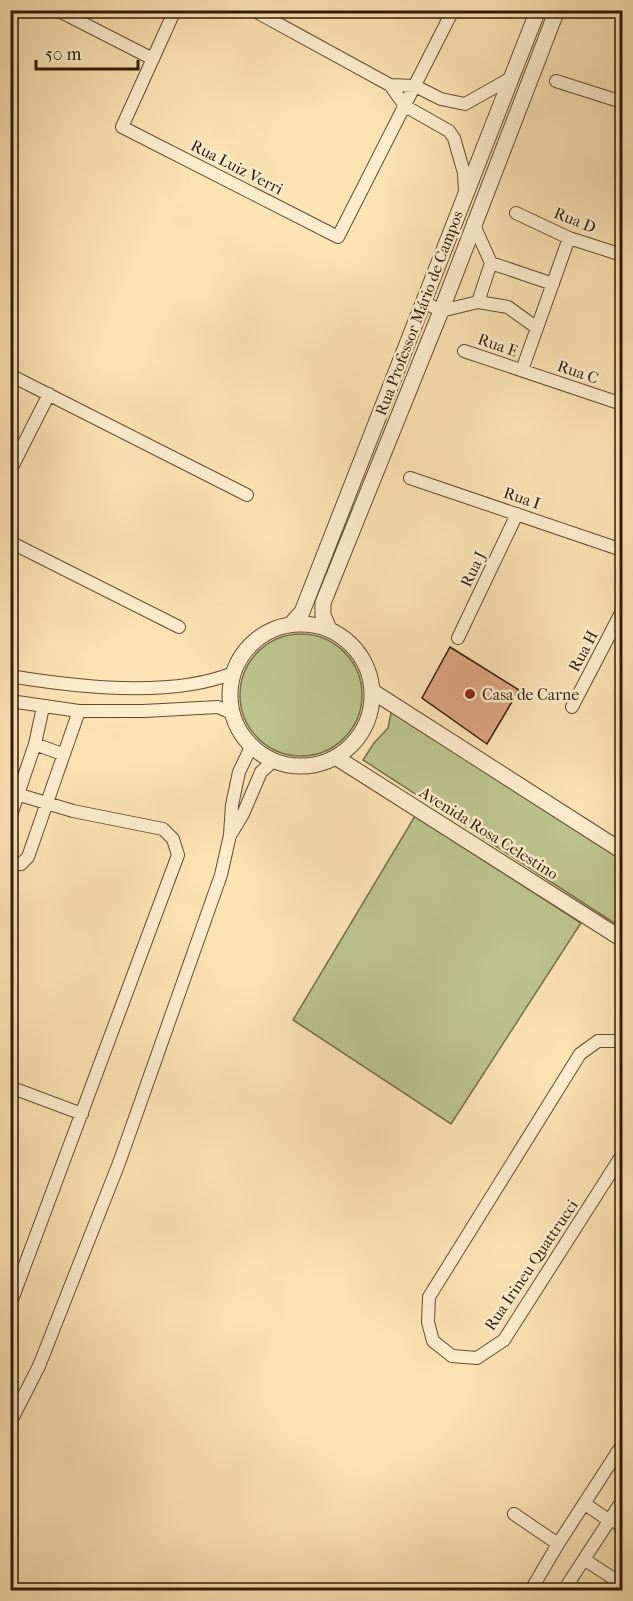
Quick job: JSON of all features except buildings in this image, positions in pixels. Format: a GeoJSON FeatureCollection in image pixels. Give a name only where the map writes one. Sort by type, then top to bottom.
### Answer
{"type":"FeatureCollection","features":[{"type":"Feature","properties":{"kind":"street"},"geometry":{"type":"LineString","coordinates":[[57,10],[153,59],[175,10]]}},
{"type":"Feature","properties":{"kind":"street"},"geometry":{"type":"LineString","coordinates":[[254,10],[390,85],[405,106],[449,131],[454,138],[464,173],[465,196]]}},
{"type":"Feature","properties":{"kind":"street"},"geometry":{"type":"LineString","coordinates":[[405,106],[453,10]]}},
{"type":"Feature","properties":{"kind":"street","name":"Rua Professor Mário de Campos"},"geometry":{"type":"LineString","coordinates":[[290,625],[302,612],[538,10]]}},
{"type":"Feature","properties":{"kind":"street","name":"Rua Professor Mário de Campos"},"geometry":{"type":"LineString","coordinates":[[329,630],[323,615],[323,603],[441,311],[557,10]]}},
{"type":"Feature","properties":{"kind":"street","name":"Rua Luiz Verri"},"geometry":{"type":"LineString","coordinates":[[153,59],[122,128],[338,237],[405,106]]}},
{"type":"Feature","properties":{"kind":"street"},"geometry":{"type":"LineString","coordinates":[[390,85],[415,86],[441,99],[465,104],[512,78]]}},
{"type":"Feature","properties":{"kind":"street"},"geometry":{"type":"LineString","coordinates":[[556,81],[622,102]]}},
{"type":"Feature","properties":{"kind":"street","name":"Rua D"},"geometry":{"type":"LineString","coordinates":[[516,213],[569,238],[622,255]]}},
{"type":"Feature","properties":{"kind":"street"},"geometry":{"type":"LineString","coordinates":[[473,223],[491,264],[478,302]]}},
{"type":"Feature","properties":{"kind":"street"},"geometry":{"type":"LineString","coordinates":[[522,370],[569,238]]}},
{"type":"Feature","properties":{"kind":"street"},"geometry":{"type":"LineString","coordinates":[[491,264],[553,284]]}},
{"type":"Feature","properties":{"kind":"street"},"geometry":{"type":"LineString","coordinates":[[424,302],[441,311],[478,302],[508,307],[537,328]]}},
{"type":"Feature","properties":{"kind":"street","name":"Rua E"},"geometry":{"type":"LineString","coordinates":[[464,351],[522,370]]}},
{"type":"Feature","properties":{"kind":"street","name":"Rua C"},"geometry":{"type":"LineString","coordinates":[[522,370],[622,405]]}},
{"type":"Feature","properties":{"kind":"street"},"geometry":{"type":"LineString","coordinates":[[10,375],[247,495]]}},
{"type":"Feature","properties":{"kind":"street"},"geometry":{"type":"LineString","coordinates":[[10,471],[49,394]]}},
{"type":"Feature","properties":{"kind":"street","name":"Rua I"},"geometry":{"type":"LineString","coordinates":[[410,478],[622,550]]}},
{"type":"Feature","properties":{"kind":"street","name":"Rua J"},"geometry":{"type":"LineString","coordinates":[[458,638],[518,514]]}},
{"type":"Feature","properties":{"kind":"street"},"geometry":{"type":"LineString","coordinates":[[10,542],[179,627]]}},
{"type":"Feature","properties":{"kind":"street","name":"Rua H"},"geometry":{"type":"LineString","coordinates":[[572,707],[622,611]]}},
{"type":"Feature","properties":{"kind":"street"},"geometry":{"type":"LineString","coordinates":[[290,625],[310,625],[329,630],[351,644],[368,672],[372,692],[370,711],[364,730],[347,750],[337,758],[325,763],[299,767],[273,761],[251,747],[239,731],[232,713],[230,699],[233,673],[238,661],[265,633],[290,625]]}},
{"type":"Feature","properties":{"kind":"street"},"geometry":{"type":"LineString","coordinates":[[10,676],[76,685],[144,687],[214,681],[233,673]]}},
{"type":"Feature","properties":{"kind":"street"},"geometry":{"type":"LineString","coordinates":[[372,692],[622,851]]}},
{"type":"Feature","properties":{"kind":"street"},"geometry":{"type":"LineString","coordinates":[[11,701],[79,711],[144,711],[218,707],[232,713]]}},
{"type":"Feature","properties":{"kind":"street"},"geometry":{"type":"LineString","coordinates":[[10,818],[14,793],[35,744],[43,707]]}},
{"type":"Feature","properties":{"kind":"street"},"geometry":{"type":"LineString","coordinates":[[11,866],[21,864],[28,857],[48,803],[62,754],[79,711]]}},
{"type":"Feature","properties":{"kind":"street"},"geometry":{"type":"LineString","coordinates":[[35,744],[62,754]]}},
{"type":"Feature","properties":{"kind":"street"},"geometry":{"type":"LineString","coordinates":[[10,1423],[39,1366],[119,1163],[221,874],[231,835],[232,805],[239,772],[251,747]]}},
{"type":"Feature","properties":{"kind":"street","name":"Avenida Rosa Celestino"},"geometry":{"type":"LineString","coordinates":[[337,758],[622,939]]}},
{"type":"Feature","properties":{"kind":"street"},"geometry":{"type":"LineString","coordinates":[[231,835],[243,814],[261,772],[273,761]]}},
{"type":"Feature","properties":{"kind":"street"},"geometry":{"type":"LineString","coordinates":[[10,1305],[177,861],[178,850],[174,839],[163,829],[118,821],[14,793]]}},
{"type":"Feature","properties":{"kind":"street","name":"Rua Irineu Quattrucci"},"geometry":{"type":"LineString","coordinates":[[622,1041],[598,1041],[580,1054],[429,1297],[428,1322],[433,1341],[452,1356],[477,1358],[504,1340],[622,1155]]}},
{"type":"Feature","properties":{"kind":"street"},"geometry":{"type":"LineString","coordinates":[[10,1087],[82,1114]]}},
{"type":"Feature","properties":{"kind":"street"},"geometry":{"type":"LineString","coordinates":[[531,1590],[622,1444]]}},
{"type":"Feature","properties":{"kind":"street"},"geometry":{"type":"LineString","coordinates":[[564,1590],[622,1501]]}},
{"type":"Feature","properties":{"kind":"street"},"geometry":{"type":"LineString","coordinates":[[585,1504],[610,1521]]}},
{"type":"Feature","properties":{"kind":"street"},"geometry":{"type":"LineString","coordinates":[[514,1514],[558,1544]]}},
{"type":"Feature","properties":{"kind":"street"},"geometry":{"type":"LineString","coordinates":[[585,1560],[622,1584]]}},
{"type":"Feature","properties":{"kind":"lane"},"geometry":{"type":"LineString","coordinates":[[610,1521],[622,1531]]}},
{"type":"Feature","properties":{"kind":"green space"},"geometry":{"type":"Polygon","coordinates":[[[301,634],[324,638],[344,652],[358,672],[362,695],[358,718],[344,738],[324,752],[301,756],[278,752],[258,738],[244,718],[240,695],[244,672],[258,652],[278,638],[301,634]]]}},
{"type":"Feature","properties":{"kind":"green space"},"geometry":{"type":"Polygon","coordinates":[[[392,708],[622,859],[622,928],[363,760],[388,728],[392,708]]]}},
{"type":"Feature","properties":{"kind":"green space"},"geometry":{"type":"Polygon","coordinates":[[[415,816],[581,923],[451,1124],[293,1020],[415,816]]]}},
{"type":"Feature","properties":{"kind":"place","name":"Casa de Carne"},"geometry":{"type":"Point","coordinates":[470,694]}}]}
